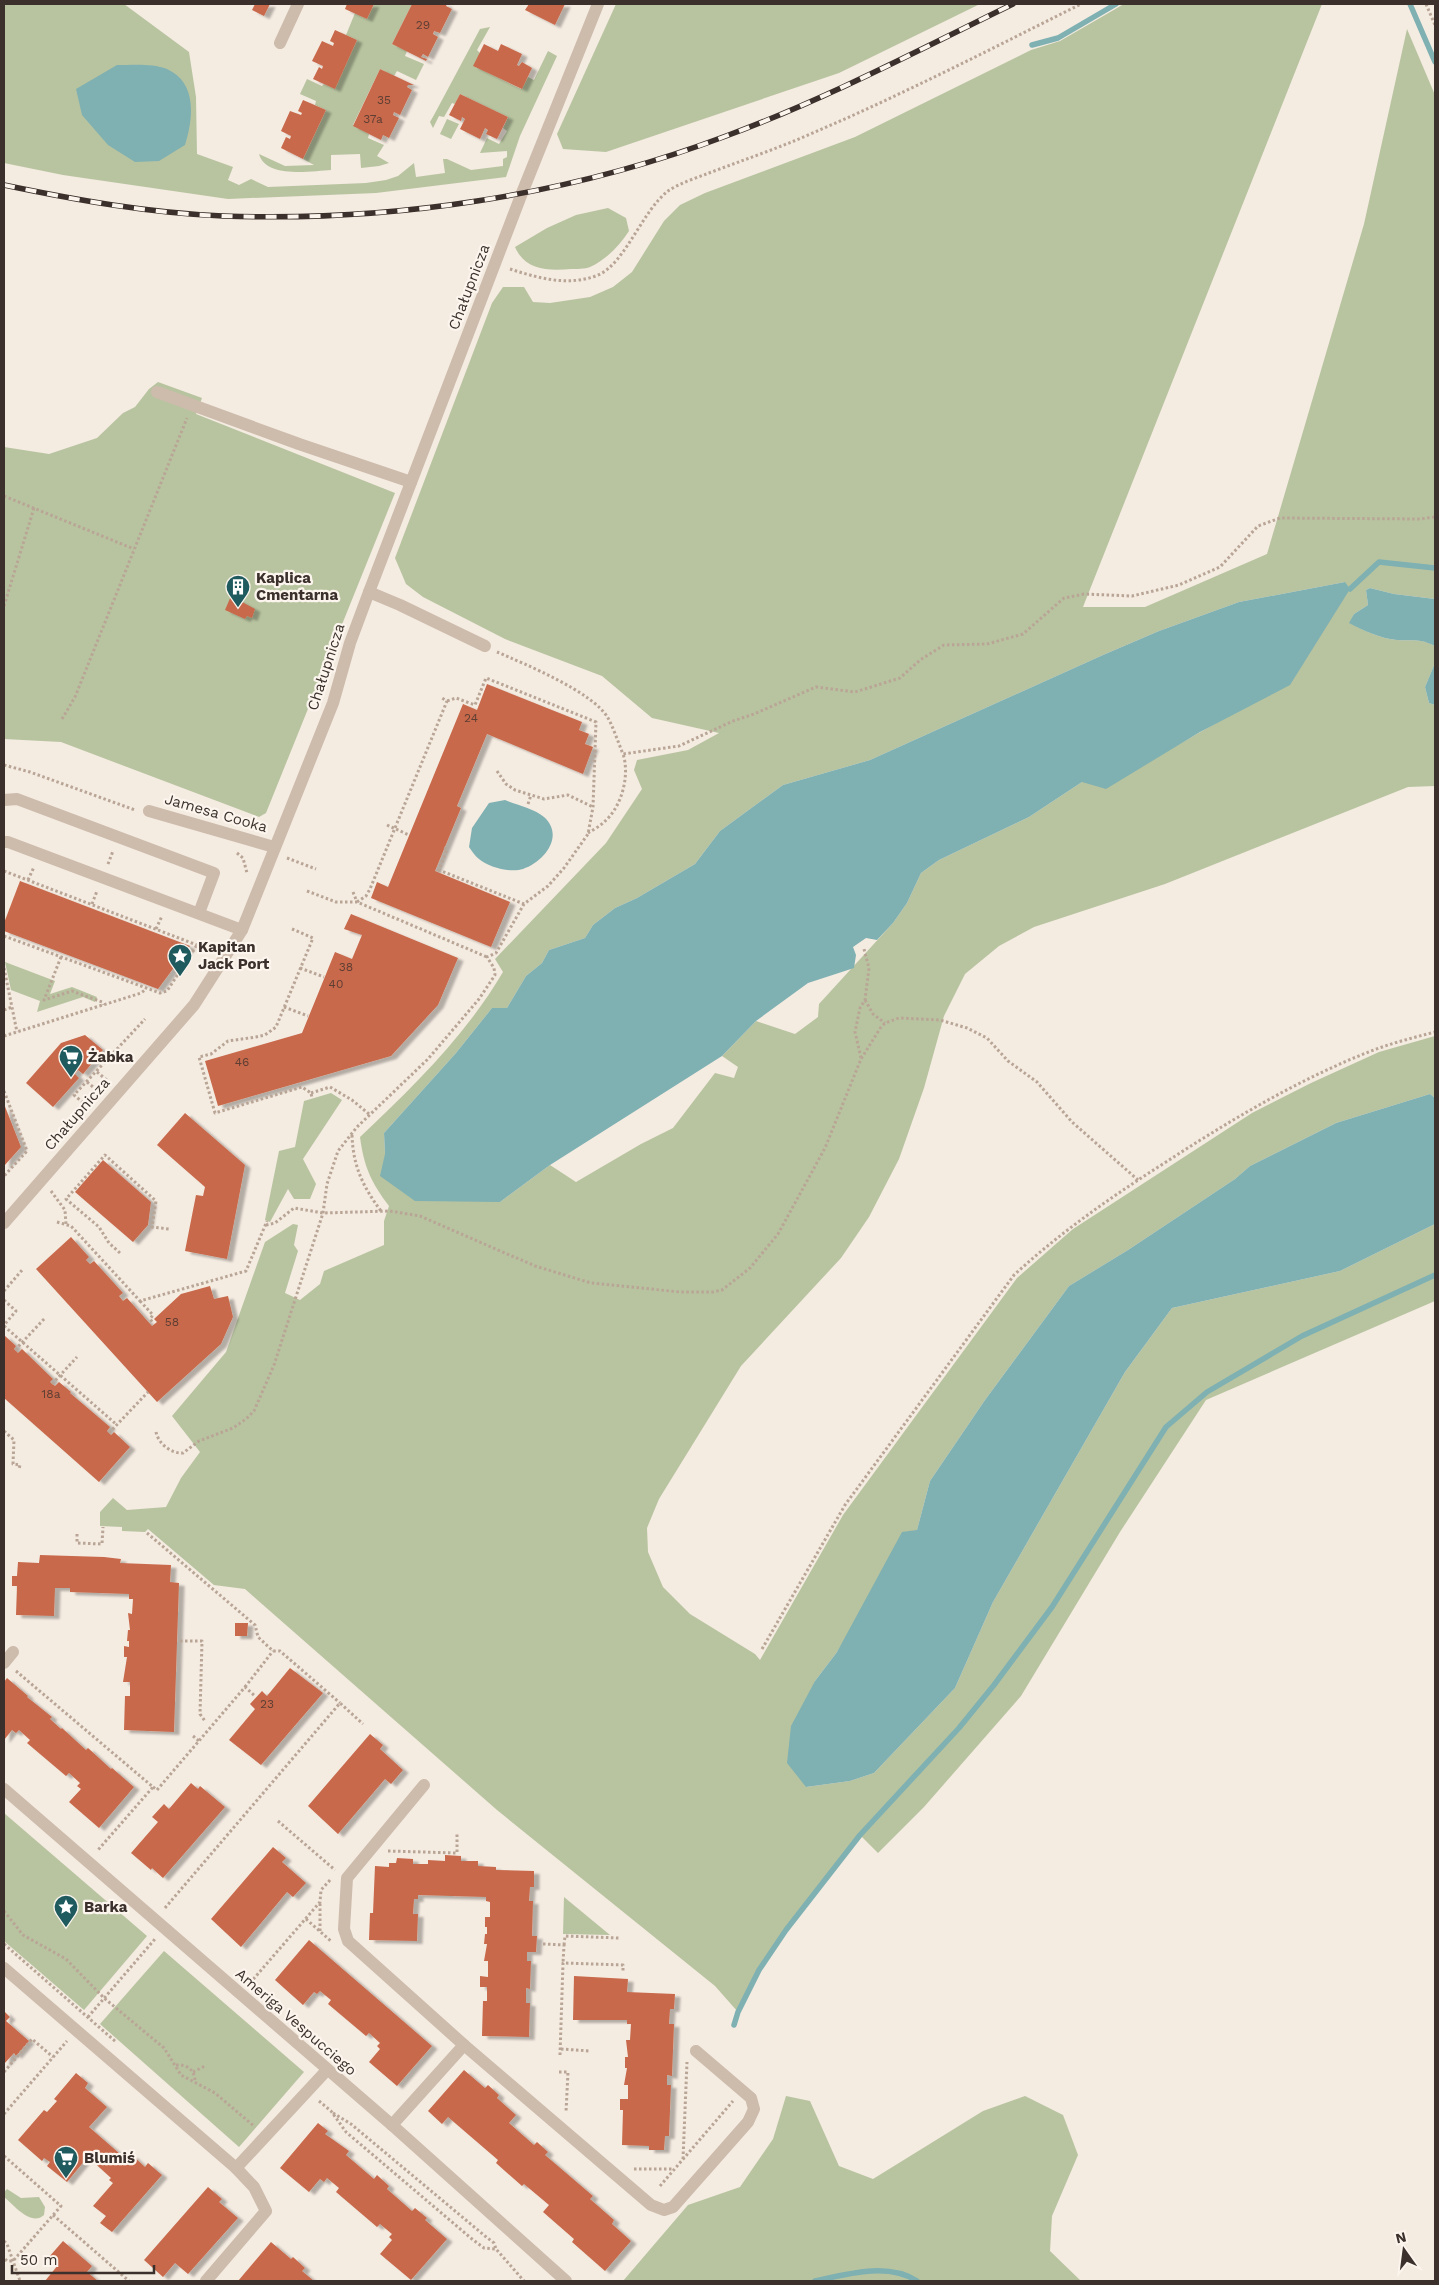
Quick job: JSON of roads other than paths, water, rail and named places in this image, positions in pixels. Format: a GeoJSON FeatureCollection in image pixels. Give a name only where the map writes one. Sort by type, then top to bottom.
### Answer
{"type":"FeatureCollection","features":[{"type":"Feature","properties":{"kind":"street"},"geometry":{"type":"LineString","coordinates":[[280,43],[298,4]]}},
{"type":"Feature","properties":{"kind":"street","name":"Chałupnicza"},"geometry":{"type":"LineString","coordinates":[[4,1223],[194,1005],[242,930],[329,712],[350,643],[411,482],[598,4]]}},
{"type":"Feature","properties":{"kind":"street"},"geometry":{"type":"LineString","coordinates":[[157,392],[192,406],[411,482]]}},
{"type":"Feature","properties":{"kind":"street"},"geometry":{"type":"LineString","coordinates":[[369,592],[400,604],[485,646]]}},
{"type":"Feature","properties":{"kind":"street"},"geometry":{"type":"LineString","coordinates":[[4,800],[17,799],[214,873],[198,913]]}},
{"type":"Feature","properties":{"kind":"street","name":"Jamesa Cooka"},"geometry":{"type":"LineString","coordinates":[[149,811],[274,847]]}},
{"type":"Feature","properties":{"kind":"street"},"geometry":{"type":"LineString","coordinates":[[4,842],[242,930]]}},
{"type":"Feature","properties":{"kind":"street"},"geometry":{"type":"LineString","coordinates":[[424,1784],[347,1878],[344,1929],[348,1941],[464,2045],[651,2205],[664,2210],[673,2207],[748,2122],[754,2109],[751,2098],[696,2051]]}},
{"type":"Feature","properties":{"kind":"street","name":"Ameriga Vespucciego"},"geometry":{"type":"LineString","coordinates":[[4,1789],[392,2125],[566,2281]]}},
{"type":"Feature","properties":{"kind":"street"},"geometry":{"type":"LineString","coordinates":[[4,1968],[236,2168],[254,2187],[266,2211],[206,2281]]}},
{"type":"Feature","properties":{"kind":"street"},"geometry":{"type":"LineString","coordinates":[[392,2125],[464,2045]]}},
{"type":"Feature","properties":{"kind":"street"},"geometry":{"type":"LineString","coordinates":[[236,2168],[327,2070]]}},
{"type":"Feature","properties":{"kind":"water"},"geometry":{"type":"Polygon","coordinates":[[[117,65],[161,67],[177,75],[184,83],[191,103],[190,125],[185,145],[159,161],[135,162],[108,145],[82,115],[76,89],[117,65]]]}},
{"type":"Feature","properties":{"kind":"water"},"geometry":{"type":"Polygon","coordinates":[[[1345,582],[1350,589],[1290,685],[1200,732],[1106,789],[1082,782],[1029,817],[939,860],[921,873],[907,903],[893,923],[877,940],[866,938],[853,947],[856,955],[854,968],[808,983],[756,1021],[722,1056],[550,1165],[500,1202],[415,1201],[380,1176],[385,1154],[384,1133],[456,1053],[492,1008],[507,1008],[526,976],[542,963],[549,950],[585,938],[593,925],[615,908],[637,898],[695,864],[720,831],[783,785],[870,760],[1159,631],[1239,602],[1345,582]]]}},
{"type":"Feature","properties":{"kind":"water"},"geometry":{"type":"Polygon","coordinates":[[[1370,588],[1394,594],[1435,599],[1435,646],[1420,641],[1385,638],[1349,623],[1354,614],[1368,605],[1366,590],[1370,588]]]}},
{"type":"Feature","properties":{"kind":"water"},"geometry":{"type":"Polygon","coordinates":[[[1435,663],[1435,705],[1429,703],[1425,687],[1435,663]]]}},
{"type":"Feature","properties":{"kind":"water"},"geometry":{"type":"Polygon","coordinates":[[[505,800],[540,814],[550,824],[553,832],[549,848],[538,861],[523,869],[506,870],[483,862],[469,847],[472,828],[489,803],[505,800]]]}},
{"type":"Feature","properties":{"kind":"water"},"geometry":{"type":"Polygon","coordinates":[[[1430,1094],[1435,1098],[1435,1224],[1340,1271],[1172,1308],[1125,1372],[993,1602],[955,1688],[874,1773],[850,1781],[806,1787],[787,1763],[791,1726],[815,1681],[837,1652],[902,1532],[917,1530],[930,1481],[985,1400],[1069,1286],[1128,1250],[1235,1179],[1250,1166],[1336,1123],[1430,1094]]]}},
{"type":"Feature","properties":{"kind":"waterway"},"geometry":{"type":"LineString","coordinates":[[1032,45],[1058,38],[1116,4]]}},
{"type":"Feature","properties":{"kind":"waterway"},"geometry":{"type":"LineString","coordinates":[[1410,4],[1435,62]]}},
{"type":"Feature","properties":{"kind":"waterway"},"geometry":{"type":"LineString","coordinates":[[1350,589],[1379,562],[1435,568]]}},
{"type":"Feature","properties":{"kind":"waterway"},"geometry":{"type":"LineString","coordinates":[[734,2025],[738,2012],[759,1970],[786,1930],[860,1835],[959,1728],[994,1685],[1052,1607],[1166,1427],[1207,1392],[1302,1336],[1435,1275]]}},
{"type":"Feature","properties":{"kind":"waterway"},"geometry":{"type":"LineString","coordinates":[[815,2281],[867,2271],[893,2272],[906,2275],[917,2281]]}},
{"type":"Feature","properties":{"kind":"railway"},"geometry":{"type":"LineString","coordinates":[[4,185],[113,205],[223,216],[287,217],[351,214],[479,201],[604,175],[666,157],[726,136],[835,91],[1013,4]]}},
{"type":"Feature","properties":{"kind":"place","name":"Kaplica Cmentarna"},"geometry":{"type":"Point","coordinates":[238,608]}},
{"type":"Feature","properties":{"kind":"place","name":"Kapitan Jack Port"},"geometry":{"type":"Point","coordinates":[180,977]}},
{"type":"Feature","properties":{"kind":"place","name":"Żabka"},"geometry":{"type":"Point","coordinates":[71,1078]}},
{"type":"Feature","properties":{"kind":"place","name":"Barka"},"geometry":{"type":"Point","coordinates":[66,1928]}},
{"type":"Feature","properties":{"kind":"place","name":"Blumiś"},"geometry":{"type":"Point","coordinates":[66,2179]}}]}
